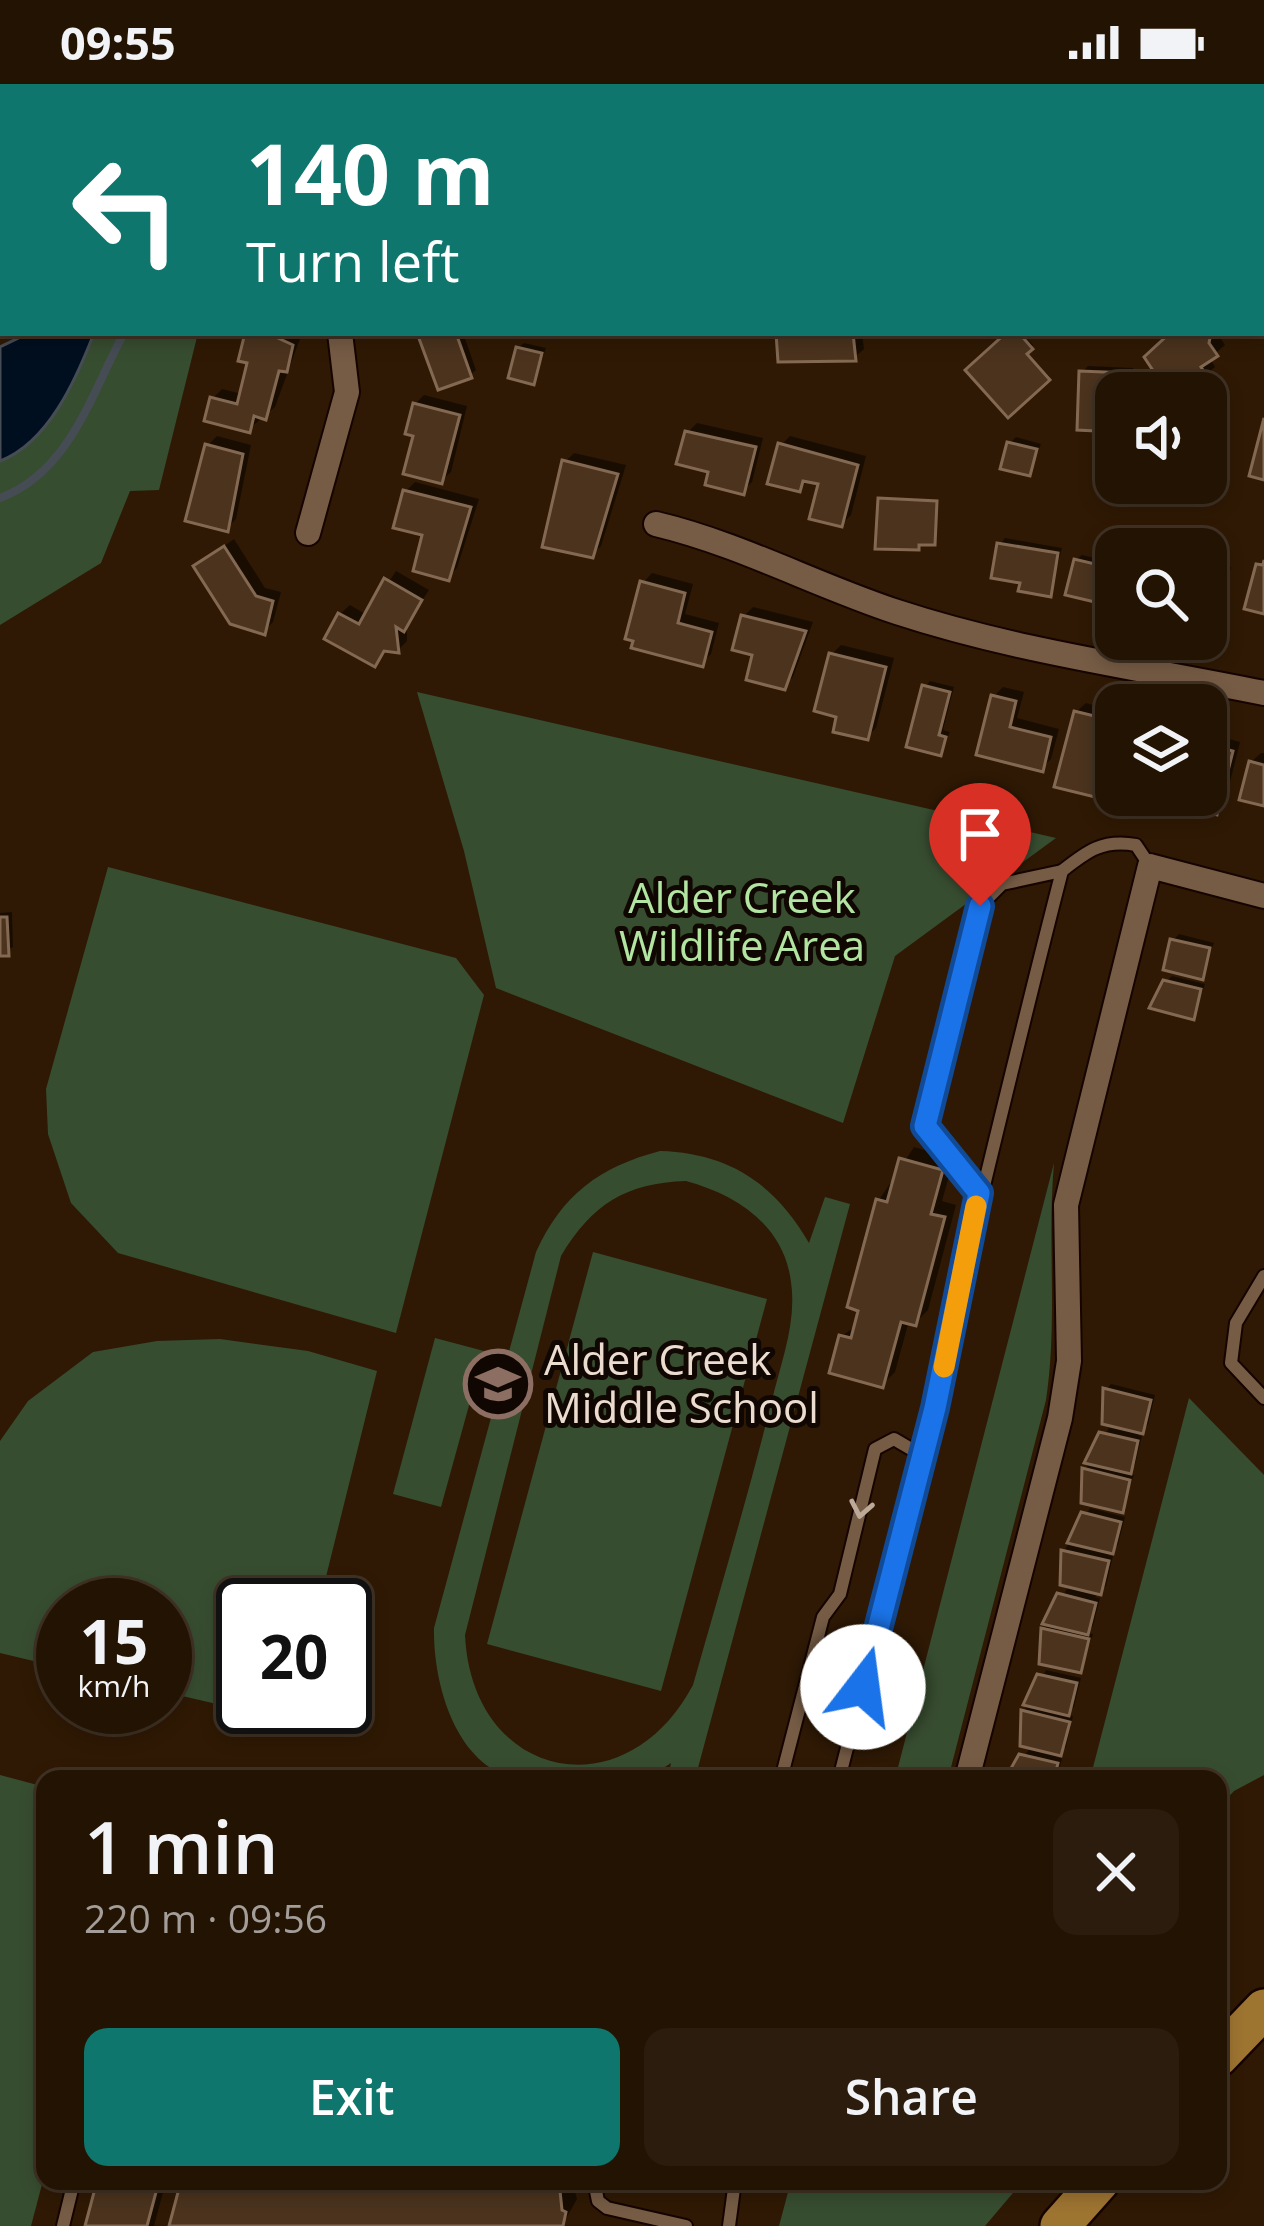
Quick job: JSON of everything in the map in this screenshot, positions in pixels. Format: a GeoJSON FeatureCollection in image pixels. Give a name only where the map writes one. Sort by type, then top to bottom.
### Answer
{"type":"FeatureCollection","features":[{"type":"Feature","properties":{"kind":"highway"},"geometry":{"type":"LineString","coordinates":[[1227,2048],[1264,2009]]}},
{"type":"Feature","properties":{"kind":"highway"},"geometry":{"type":"LineString","coordinates":[[1060,2226],[1092,2190]]}},
{"type":"Feature","properties":{"kind":"street"},"geometry":{"type":"LineString","coordinates":[[308,533],[347,392],[340,336]]}},
{"type":"Feature","properties":{"kind":"street"},"geometry":{"type":"LineString","coordinates":[[656,524],[730,544],[898,612],[992,639],[1264,693]]}},
{"type":"Feature","properties":{"kind":"street"},"geometry":{"type":"LineString","coordinates":[[969,1770],[1060,1418],[1070,1361],[1066,1205],[1150,866],[1264,896]]}},
{"type":"Feature","properties":{"kind":"lane"},"geometry":{"type":"LineString","coordinates":[[979,1193],[925,1126],[980,906],[1002,884],[1062,871],[1092,847],[1115,841],[1136,844],[1150,866]]}},
{"type":"Feature","properties":{"kind":"lane"},"geometry":{"type":"LineString","coordinates":[[841,1770],[923,1456],[979,1193],[1062,871]]}},
{"type":"Feature","properties":{"kind":"lane"},"geometry":{"type":"LineString","coordinates":[[1264,1276],[1236,1323],[1232,1363],[1264,1398]]}},
{"type":"Feature","properties":{"kind":"lane"},"geometry":{"type":"LineString","coordinates":[[783,1770],[823,1617],[840,1594],[875,1449],[894,1439],[923,1456]]}},
{"type":"Feature","properties":{"kind":"lane"},"geometry":{"type":"LineString","coordinates":[[63,2226],[72,2190]]}},
{"type":"Feature","properties":{"kind":"lane"},"geometry":{"type":"LineString","coordinates":[[596,2190],[598,2201],[607,2208],[686,2226]]}},
{"type":"Feature","properties":{"kind":"lane"},"geometry":{"type":"LineString","coordinates":[[729,2226],[734,2190]]}},
{"type":"Feature","properties":{"kind":"green space"},"geometry":{"type":"Polygon","coordinates":[[[93,336],[197,336],[159,490],[130,491],[101,563],[0,625],[0,461],[46,425],[93,336]]]}},
{"type":"Feature","properties":{"kind":"green space","name":"Alder Creek Wildlife Area"},"geometry":{"type":"Polygon","coordinates":[[[417,692],[1056,838],[895,956],[843,1123],[496,988],[464,851],[417,692]]]}},
{"type":"Feature","properties":{"kind":"green space"},"geometry":{"type":"Polygon","coordinates":[[[108,867],[456,958],[484,995],[396,1333],[118,1253],[71,1203],[48,1134],[46,1089],[108,867]]]}},
{"type":"Feature","properties":{"kind":"green space"},"geometry":{"type":"Polygon","coordinates":[[[660,1151],[729,1165],[765,1188],[809,1243],[825,1197],[850,1204],[697,1770],[670,1770],[671,1763],[658,1770],[495,1770],[478,1758],[452,1719],[438,1673],[434,1628],[536,1252],[571,1199],[619,1166],[660,1151]],[[686,1181],[628,1192],[598,1210],[561,1256],[465,1635],[474,1684],[494,1722],[522,1748],[556,1762],[593,1764],[630,1752],[664,1726],[693,1685],[784,1357],[792,1297],[779,1244],[755,1215],[723,1195],[686,1181]]]}},
{"type":"Feature","properties":{"kind":"green space"},"geometry":{"type":"Polygon","coordinates":[[[1054,1163],[1046,1400],[950,1770],[897,1770],[1054,1163]]]}},
{"type":"Feature","properties":{"kind":"green space"},"geometry":{"type":"Polygon","coordinates":[[[593,1252],[767,1299],[661,1691],[487,1644],[593,1252]]]}},
{"type":"Feature","properties":{"kind":"green space"},"geometry":{"type":"Polygon","coordinates":[[[435,1338],[484,1351],[441,1507],[393,1494],[435,1338]]]}},
{"type":"Feature","properties":{"kind":"green space"},"geometry":{"type":"Polygon","coordinates":[[[220,1339],[308,1351],[377,1371],[326,1578],[216,1578],[216,1704],[192,1698],[192,1578],[36,1578],[36,1662],[0,1653],[0,1441],[28,1401],[93,1352],[157,1341],[220,1339]]]}},
{"type":"Feature","properties":{"kind":"green space"},"geometry":{"type":"Polygon","coordinates":[[[1189,1398],[1264,1475],[1264,1775],[1227,1798],[1227,1770],[1092,1770],[1189,1398]]]}},
{"type":"Feature","properties":{"kind":"green space"},"geometry":{"type":"Polygon","coordinates":[[[0,1775],[36,1785],[36,2190],[41,2190],[31,2226],[0,2226],[0,1775]]]}},
{"type":"Feature","properties":{"kind":"green space"},"geometry":{"type":"Polygon","coordinates":[[[789,2190],[1015,2190],[985,2226],[779,2226],[789,2190]]]}},
{"type":"Feature","properties":{"kind":"water"},"geometry":{"type":"Polygon","coordinates":[[[23,336],[93,336],[69,389],[46,425],[0,461],[0,347],[23,336]]]}},
{"type":"Feature","properties":{"kind":"building"},"geometry":{"type":"Polygon","coordinates":[[[244,336],[274,336],[293,345],[287,372],[279,371],[266,420],[254,416],[250,433],[204,421],[210,397],[237,404],[247,363],[238,361],[244,336]]]}},
{"type":"Feature","properties":{"kind":"building"},"geometry":{"type":"Polygon","coordinates":[[[418,336],[457,336],[472,378],[438,390],[418,336]]]}},
{"type":"Feature","properties":{"kind":"building"},"geometry":{"type":"Polygon","coordinates":[[[776,336],[853,336],[856,361],[778,362],[776,336]]]}},
{"type":"Feature","properties":{"kind":"building"},"geometry":{"type":"Polygon","coordinates":[[[1003,336],[1022,336],[1033,349],[1027,354],[1050,380],[1008,418],[965,370],[1003,336]]]}},
{"type":"Feature","properties":{"kind":"building"},"geometry":{"type":"Polygon","coordinates":[[[1167,336],[1210,336],[1209,343],[1218,356],[1201,367],[1204,372],[1154,372],[1144,357],[1167,336]]]}},
{"type":"Feature","properties":{"kind":"building"},"geometry":{"type":"Polygon","coordinates":[[[516,347],[542,353],[534,385],[508,378],[516,347]]]}},
{"type":"Feature","properties":{"kind":"building"},"geometry":{"type":"Polygon","coordinates":[[[1079,371],[1104,372],[1095,372],[1095,431],[1077,430],[1079,371]]]}},
{"type":"Feature","properties":{"kind":"building"},"geometry":{"type":"Polygon","coordinates":[[[413,403],[460,415],[442,484],[403,474],[413,436],[405,434],[413,403]]]}},
{"type":"Feature","properties":{"kind":"building"},"geometry":{"type":"Polygon","coordinates":[[[1264,418],[1264,480],[1249,476],[1264,418]]]}},
{"type":"Feature","properties":{"kind":"building"},"geometry":{"type":"Polygon","coordinates":[[[685,431],[756,447],[744,495],[705,485],[708,472],[676,464],[685,431]]]}},
{"type":"Feature","properties":{"kind":"building"},"geometry":{"type":"Polygon","coordinates":[[[1007,442],[1037,449],[1030,476],[1000,469],[1007,442]]]}},
{"type":"Feature","properties":{"kind":"building"},"geometry":{"type":"Polygon","coordinates":[[[778,443],[858,465],[842,527],[809,519],[818,484],[803,481],[800,492],[767,484],[778,443]]]}},
{"type":"Feature","properties":{"kind":"building"},"geometry":{"type":"Polygon","coordinates":[[[205,444],[243,454],[228,532],[185,521],[205,444]]]}},
{"type":"Feature","properties":{"kind":"building"},"geometry":{"type":"Polygon","coordinates":[[[562,460],[618,474],[593,558],[542,547],[562,460]]]}},
{"type":"Feature","properties":{"kind":"building"},"geometry":{"type":"Polygon","coordinates":[[[403,490],[471,507],[449,581],[413,571],[422,535],[393,528],[403,490]]]}},
{"type":"Feature","properties":{"kind":"building"},"geometry":{"type":"Polygon","coordinates":[[[878,498],[937,501],[935,545],[919,545],[919,550],[875,549],[878,498]]]}},
{"type":"Feature","properties":{"kind":"building"},"geometry":{"type":"Polygon","coordinates":[[[997,543],[1058,553],[1051,597],[1018,591],[1020,583],[991,578],[997,543]]]}},
{"type":"Feature","properties":{"kind":"building"},"geometry":{"type":"Polygon","coordinates":[[[224,546],[256,596],[273,601],[265,635],[230,624],[193,566],[224,546]]]}},
{"type":"Feature","properties":{"kind":"building"},"geometry":{"type":"Polygon","coordinates":[[[1074,559],[1095,564],[1095,602],[1065,595],[1074,559]]]}},
{"type":"Feature","properties":{"kind":"building"},"geometry":{"type":"Polygon","coordinates":[[[1264,560],[1264,614],[1244,609],[1256,564],[1263,565],[1264,560]]]}},
{"type":"Feature","properties":{"kind":"building"},"geometry":{"type":"Polygon","coordinates":[[[384,578],[422,600],[404,632],[396,627],[399,653],[384,651],[375,667],[324,639],[338,613],[359,624],[384,578]]]}},
{"type":"Feature","properties":{"kind":"building"},"geometry":{"type":"Polygon","coordinates":[[[640,581],[685,593],[678,623],[712,632],[703,667],[631,648],[633,641],[625,639],[640,581]]]}},
{"type":"Feature","properties":{"kind":"building"},"geometry":{"type":"Polygon","coordinates":[[[741,615],[806,631],[785,690],[746,680],[752,655],[732,650],[741,615]]]}},
{"type":"Feature","properties":{"kind":"building"},"geometry":{"type":"Polygon","coordinates":[[[829,653],[886,667],[868,740],[833,732],[836,717],[814,711],[829,653]]]}},
{"type":"Feature","properties":{"kind":"building"},"geometry":{"type":"Polygon","coordinates":[[[922,685],[950,692],[939,735],[946,737],[941,756],[906,747],[922,685]]]}},
{"type":"Feature","properties":{"kind":"building"},"geometry":{"type":"Polygon","coordinates":[[[991,695],[1016,701],[1010,727],[1051,737],[1043,772],[976,755],[991,695]]]}},
{"type":"Feature","properties":{"kind":"building"},"geometry":{"type":"Polygon","coordinates":[[[1074,711],[1095,716],[1095,797],[1054,787],[1074,711]]]}},
{"type":"Feature","properties":{"kind":"building"},"geometry":{"type":"Polygon","coordinates":[[[1249,761],[1264,765],[1264,806],[1239,800],[1249,761]]]}},
{"type":"Feature","properties":{"kind":"building"},"geometry":{"type":"Polygon","coordinates":[[[0,917],[7,917],[9,956],[0,956],[0,917]]]}},
{"type":"Feature","properties":{"kind":"building"},"geometry":{"type":"Polygon","coordinates":[[[1170,939],[1210,948],[1203,980],[1163,970],[1170,939]]]}},
{"type":"Feature","properties":{"kind":"building"},"geometry":{"type":"Polygon","coordinates":[[[1163,980],[1201,989],[1194,1020],[1149,1008],[1163,980]]]}},
{"type":"Feature","properties":{"kind":"building"},"geometry":{"type":"Polygon","coordinates":[[[899,1158],[943,1170],[931,1214],[945,1217],[916,1326],[901,1322],[883,1388],[829,1373],[839,1335],[851,1338],[858,1311],[847,1307],[876,1199],[887,1202],[899,1158]]]}},
{"type":"Feature","properties":{"kind":"building"},"geometry":{"type":"Polygon","coordinates":[[[1103,1388],[1151,1400],[1143,1434],[1102,1424],[1103,1388]]]}},
{"type":"Feature","properties":{"kind":"building"},"geometry":{"type":"Polygon","coordinates":[[[1099,1432],[1138,1441],[1131,1474],[1084,1463],[1099,1432]]]}},
{"type":"Feature","properties":{"kind":"building"},"geometry":{"type":"Polygon","coordinates":[[[1082,1468],[1130,1480],[1123,1513],[1081,1503],[1082,1468]]]}},
{"type":"Feature","properties":{"kind":"building"},"geometry":{"type":"Polygon","coordinates":[[[1081,1512],[1121,1522],[1113,1554],[1067,1543],[1081,1512]]]}},
{"type":"Feature","properties":{"kind":"building"},"geometry":{"type":"Polygon","coordinates":[[[1061,1550],[1109,1561],[1101,1595],[1060,1585],[1061,1550]]]}},
{"type":"Feature","properties":{"kind":"building"},"geometry":{"type":"Polygon","coordinates":[[[1057,1593],[1096,1603],[1088,1635],[1042,1624],[1057,1593]]]}},
{"type":"Feature","properties":{"kind":"building"},"geometry":{"type":"Polygon","coordinates":[[[1041,1628],[1089,1639],[1081,1673],[1039,1664],[1041,1628]]]}},
{"type":"Feature","properties":{"kind":"building"},"geometry":{"type":"Polygon","coordinates":[[[1037,1674],[1077,1683],[1069,1716],[1023,1705],[1037,1674]]]}},
{"type":"Feature","properties":{"kind":"building"},"geometry":{"type":"Polygon","coordinates":[[[1021,1710],[1070,1722],[1061,1756],[1020,1746],[1021,1710]]]}},
{"type":"Feature","properties":{"kind":"building"},"geometry":{"type":"Polygon","coordinates":[[[1019,1754],[1058,1763],[1056,1770],[1010,1770],[1019,1754]]]}},
{"type":"Feature","properties":{"kind":"building"},"geometry":{"type":"Polygon","coordinates":[[[95,2190],[157,2190],[147,2226],[85,2226],[95,2190]]]}},
{"type":"Feature","properties":{"kind":"building"},"geometry":{"type":"Polygon","coordinates":[[[179,2190],[560,2190],[566,2212],[563,2226],[169,2226],[179,2190]]]}},
{"type":"Feature","properties":{"kind":"waterway"},"geometry":{"type":"LineString","coordinates":[[0,498],[24,486],[61,450],[123,336]]}},
{"type":"Feature","properties":{"kind":"slow traffic"},"geometry":{"type":"LineString","coordinates":[[944,1367],[976,1206]]}},
{"type":"Feature","properties":{"kind":"place","name":"Alder Creek Middle School"},"geometry":{"type":"Point","coordinates":[498,1384]}},
{"type":"Feature","properties":{"kind":"route"},"geometry":{"type":"LineString","coordinates":[[863,1687],[935,1408],[979,1193],[925,1126],[980,906]]}}]}
